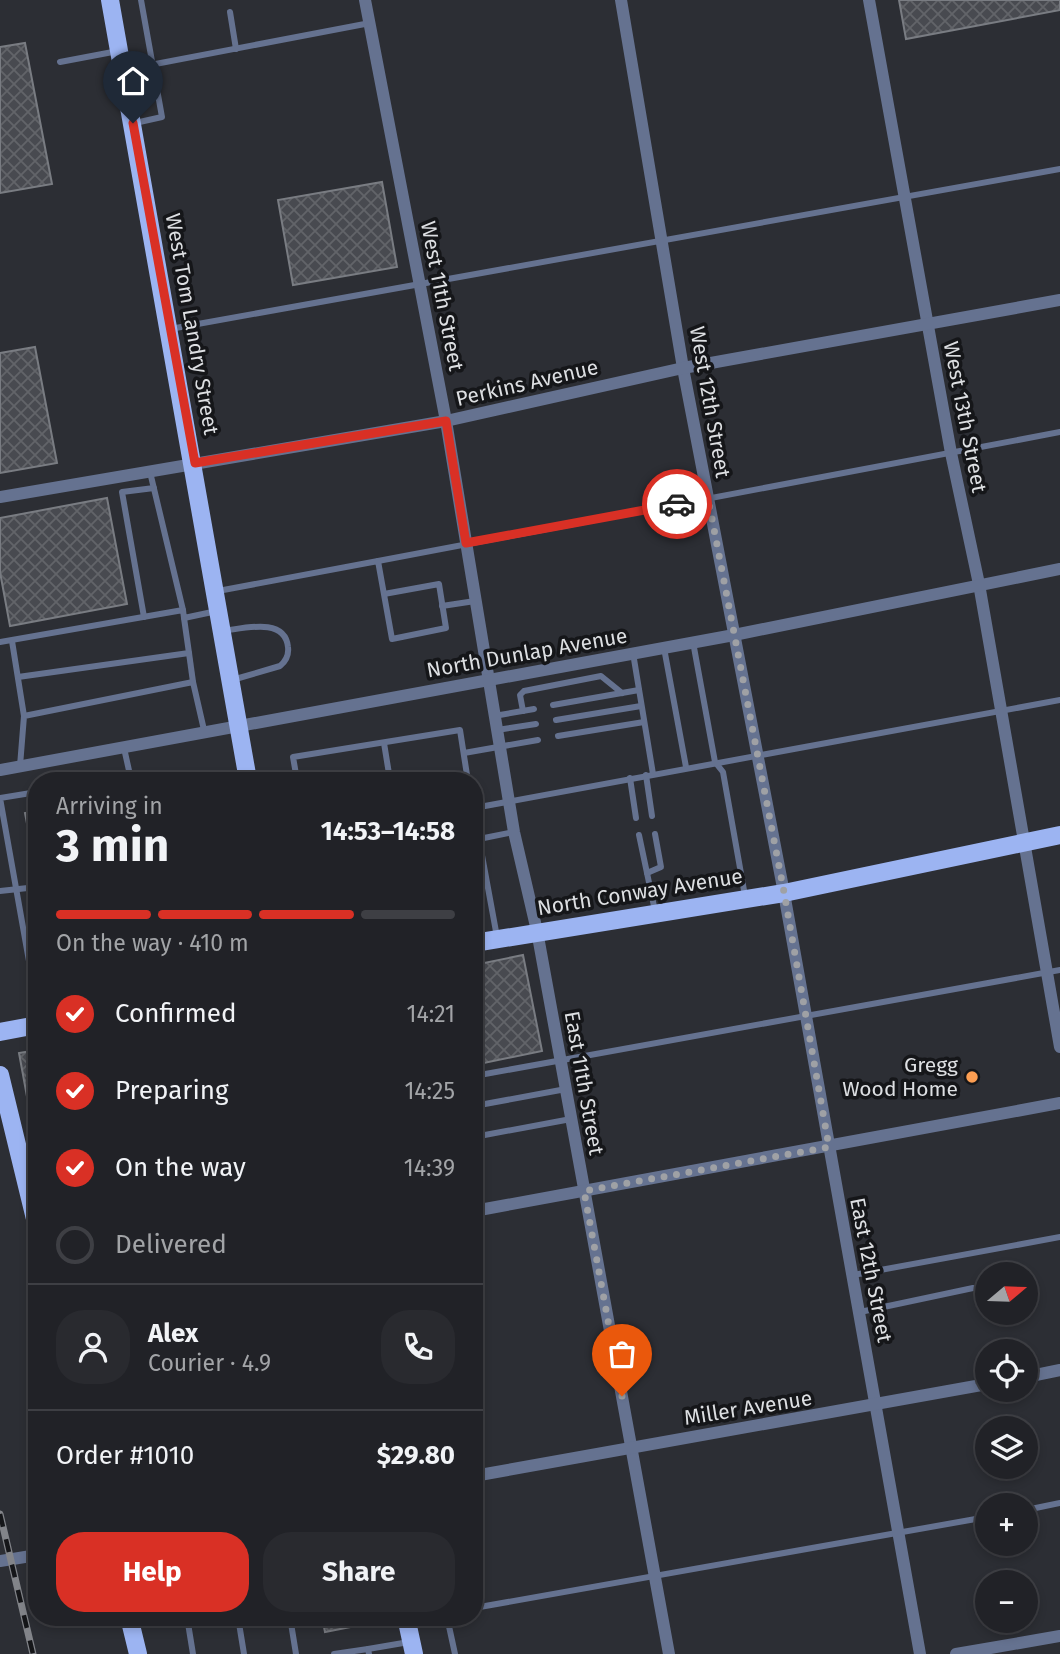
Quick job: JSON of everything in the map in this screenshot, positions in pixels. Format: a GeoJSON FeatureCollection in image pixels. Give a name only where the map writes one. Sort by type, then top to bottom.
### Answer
{"type":"FeatureCollection","features":[{"type":"Feature","properties":{"kind":"main road","name":"West Tom Landry Street"},"geometry":{"type":"LineString","coordinates":[[114,1],[123,71],[195,463],[246,772]]}},
{"type":"Feature","properties":{"kind":"main road","name":"North Conway Avenue"},"geometry":{"type":"LineString","coordinates":[[483,941],[746,899],[1060,835]]}},
{"type":"Feature","properties":{"kind":"main road"},"geometry":{"type":"LineString","coordinates":[[0,1031],[28,1026]]}},
{"type":"Feature","properties":{"kind":"main road"},"geometry":{"type":"LineString","coordinates":[[0,1075],[28,1175]]}},
{"type":"Feature","properties":{"kind":"main road"},"geometry":{"type":"LineString","coordinates":[[131,1626],[138,1654]]}},
{"type":"Feature","properties":{"kind":"main road"},"geometry":{"type":"LineString","coordinates":[[408,1626],[413,1648]]}},
{"type":"Feature","properties":{"kind":"street","name":"West 11th Street"},"geometry":{"type":"LineString","coordinates":[[365,0],[446,421],[514,832],[537,931]]}},
{"type":"Feature","properties":{"kind":"street","name":"West 12th Street"},"geometry":{"type":"LineString","coordinates":[[621,0],[683,368],[784,892]]}},
{"type":"Feature","properties":{"kind":"street","name":"West 13th Street"},"geometry":{"type":"LineString","coordinates":[[869,0],[951,453],[979,584],[999,711],[1054,971],[1060,1047]]}},
{"type":"Feature","properties":{"kind":"street","name":"Perkins Avenue"},"geometry":{"type":"LineString","coordinates":[[0,496],[446,421],[683,368],[1060,300]]}},
{"type":"Feature","properties":{"kind":"street","name":"North Dunlap Avenue"},"geometry":{"type":"LineString","coordinates":[[0,770],[204,730],[734,635],[1060,569]]}},
{"type":"Feature","properties":{"kind":"street","name":"East 12th Street"},"geometry":{"type":"LineString","coordinates":[[784,892],[920,1654]]}},
{"type":"Feature","properties":{"kind":"street","name":"East 11th Street"},"geometry":{"type":"LineString","coordinates":[[537,931],[668,1654]]}},
{"type":"Feature","properties":{"kind":"street"},"geometry":{"type":"LineString","coordinates":[[483,1209],[1060,1103]]}},
{"type":"Feature","properties":{"kind":"street"},"geometry":{"type":"LineString","coordinates":[[1038,1375],[1060,1370]]}},
{"type":"Feature","properties":{"kind":"street","name":"Miller Avenue"},"geometry":{"type":"LineString","coordinates":[[483,1474],[975,1386]]}},
{"type":"Feature","properties":{"kind":"street"},"geometry":{"type":"LineString","coordinates":[[0,1561],[28,1556]]}},
{"type":"Feature","properties":{"kind":"street"},"geometry":{"type":"LineString","coordinates":[[956,1654],[1060,1636]]}},
{"type":"Feature","properties":{"kind":"lane"},"geometry":{"type":"LineString","coordinates":[[133,123],[162,117],[141,0]]}},
{"type":"Feature","properties":{"kind":"lane"},"geometry":{"type":"LineString","coordinates":[[230,12],[236,48]]}},
{"type":"Feature","properties":{"kind":"lane"},"geometry":{"type":"LineString","coordinates":[[123,71],[370,23]]}},
{"type":"Feature","properties":{"kind":"lane"},"geometry":{"type":"LineString","coordinates":[[60,62],[120,51]]}},
{"type":"Feature","properties":{"kind":"lane"},"geometry":{"type":"LineString","coordinates":[[170,328],[1060,169]]}},
{"type":"Feature","properties":{"kind":"lane"},"geometry":{"type":"LineString","coordinates":[[216,591],[1060,432]]}},
{"type":"Feature","properties":{"kind":"lane"},"geometry":{"type":"LineString","coordinates":[[150,470],[183,610],[193,682],[204,730]]}},
{"type":"Feature","properties":{"kind":"lane"},"geometry":{"type":"LineString","coordinates":[[144,617],[122,492],[154,488]]}},
{"type":"Feature","properties":{"kind":"lane"},"geometry":{"type":"LineString","coordinates":[[378,561],[392,639],[446,628],[439,584],[384,594]]}},
{"type":"Feature","properties":{"kind":"lane"},"geometry":{"type":"LineString","coordinates":[[442,606],[475,601]]}},
{"type":"Feature","properties":{"kind":"lane"},"geometry":{"type":"LineString","coordinates":[[0,642],[183,610]]}},
{"type":"Feature","properties":{"kind":"lane"},"geometry":{"type":"LineString","coordinates":[[184,618],[219,611]]}},
{"type":"Feature","properties":{"kind":"lane"},"geometry":{"type":"LineString","coordinates":[[222,631],[271,626],[283,634],[288,646],[286,661],[280,666],[230,681]]}},
{"type":"Feature","properties":{"kind":"lane"},"geometry":{"type":"LineString","coordinates":[[12,641],[24,716],[20,766]]}},
{"type":"Feature","properties":{"kind":"lane"},"geometry":{"type":"LineString","coordinates":[[693,642],[715,762],[723,772],[746,899]]}},
{"type":"Feature","properties":{"kind":"lane"},"geometry":{"type":"LineString","coordinates":[[664,648],[686,767]]}},
{"type":"Feature","properties":{"kind":"lane"},"geometry":{"type":"LineString","coordinates":[[18,677],[188,653]]}},
{"type":"Feature","properties":{"kind":"lane"},"geometry":{"type":"LineString","coordinates":[[633,653],[644,722],[652,816]]}},
{"type":"Feature","properties":{"kind":"lane"},"geometry":{"type":"LineString","coordinates":[[523,711],[520,695],[524,691],[601,676],[622,693]]}},
{"type":"Feature","properties":{"kind":"lane"},"geometry":{"type":"LineString","coordinates":[[24,716],[193,682]]}},
{"type":"Feature","properties":{"kind":"lane"},"geometry":{"type":"LineString","coordinates":[[553,705],[639,690]]}},
{"type":"Feature","properties":{"kind":"lane"},"geometry":{"type":"LineString","coordinates":[[483,806],[1060,700]]}},
{"type":"Feature","properties":{"kind":"lane"},"geometry":{"type":"LineString","coordinates":[[556,720],[641,706]]}},
{"type":"Feature","properties":{"kind":"lane"},"geometry":{"type":"LineString","coordinates":[[494,716],[534,709]]}},
{"type":"Feature","properties":{"kind":"lane"},"geometry":{"type":"LineString","coordinates":[[558,736],[644,722]]}},
{"type":"Feature","properties":{"kind":"lane"},"geometry":{"type":"LineString","coordinates":[[497,730],[536,723]]}},
{"type":"Feature","properties":{"kind":"lane"},"geometry":{"type":"LineString","coordinates":[[296,772],[293,757],[460,730],[467,772]]}},
{"type":"Feature","properties":{"kind":"lane"},"geometry":{"type":"LineString","coordinates":[[464,753],[538,740]]}},
{"type":"Feature","properties":{"kind":"lane"},"geometry":{"type":"LineString","coordinates":[[384,743],[389,772]]}},
{"type":"Feature","properties":{"kind":"lane"},"geometry":{"type":"LineString","coordinates":[[124,746],[129,772]]}},
{"type":"Feature","properties":{"kind":"lane"},"geometry":{"type":"LineString","coordinates":[[630,778],[636,818]]}},
{"type":"Feature","properties":{"kind":"lane"},"geometry":{"type":"LineString","coordinates":[[28,793],[0,798],[28,955]]}},
{"type":"Feature","properties":{"kind":"lane"},"geometry":{"type":"LineString","coordinates":[[483,838],[514,832]]}},
{"type":"Feature","properties":{"kind":"lane"},"geometry":{"type":"LineString","coordinates":[[647,873],[661,867],[655,834]]}},
{"type":"Feature","properties":{"kind":"lane"},"geometry":{"type":"LineString","coordinates":[[639,835],[655,913]]}},
{"type":"Feature","properties":{"kind":"lane"},"geometry":{"type":"LineString","coordinates":[[483,869],[497,938]]}},
{"type":"Feature","properties":{"kind":"lane"},"geometry":{"type":"LineString","coordinates":[[0,891],[28,887]]}},
{"type":"Feature","properties":{"kind":"lane"},"geometry":{"type":"LineString","coordinates":[[483,1074],[1054,971]]}},
{"type":"Feature","properties":{"kind":"lane"},"geometry":{"type":"LineString","coordinates":[[483,1104],[566,1089]]}},
{"type":"Feature","properties":{"kind":"lane"},"geometry":{"type":"LineString","coordinates":[[483,1135],[571,1119]]}},
{"type":"Feature","properties":{"kind":"lane"},"geometry":{"type":"LineString","coordinates":[[853,1275],[1060,1237]]}},
{"type":"Feature","properties":{"kind":"lane"},"geometry":{"type":"LineString","coordinates":[[860,1312],[973,1289]]}},
{"type":"Feature","properties":{"kind":"lane"},"geometry":{"type":"LineString","coordinates":[[1038,1508],[1060,1503]]}},
{"type":"Feature","properties":{"kind":"lane"},"geometry":{"type":"LineString","coordinates":[[483,1606],[975,1519]]}},
{"type":"Feature","properties":{"kind":"lane"},"geometry":{"type":"LineString","coordinates":[[188,1626],[193,1654]]}},
{"type":"Feature","properties":{"kind":"lane"},"geometry":{"type":"LineString","coordinates":[[239,1626],[244,1654]]}},
{"type":"Feature","properties":{"kind":"lane"},"geometry":{"type":"LineString","coordinates":[[291,1626],[296,1654]]}},
{"type":"Feature","properties":{"kind":"lane"},"geometry":{"type":"LineString","coordinates":[[449,1626],[455,1654]]}},
{"type":"Feature","properties":{"kind":"lane"},"geometry":{"type":"LineString","coordinates":[[334,1654],[413,1648]]}},
{"type":"Feature","properties":{"kind":"building"},"geometry":{"type":"Polygon","coordinates":[[[899,0],[1060,0],[1060,10],[906,39],[899,0]]]}},
{"type":"Feature","properties":{"kind":"building"},"geometry":{"type":"Polygon","coordinates":[[[25,43],[52,184],[0,193],[0,47],[25,43]]]}},
{"type":"Feature","properties":{"kind":"building"},"geometry":{"type":"Polygon","coordinates":[[[382,182],[397,267],[293,285],[278,200],[382,182]]]}},
{"type":"Feature","properties":{"kind":"building"},"geometry":{"type":"Polygon","coordinates":[[[35,347],[57,463],[0,473],[0,353],[35,347]]]}},
{"type":"Feature","properties":{"kind":"building"},"geometry":{"type":"Polygon","coordinates":[[[107,498],[127,604],[10,626],[0,572],[0,518],[107,498]]]}},
{"type":"Feature","properties":{"kind":"building"},"geometry":{"type":"Polygon","coordinates":[[[523,955],[542,1051],[483,1063],[483,963],[523,955]]]}},
{"type":"Feature","properties":{"kind":"building"},"geometry":{"type":"Polygon","coordinates":[[[28,1052],[28,1102],[19,1053],[28,1052]]]}},
{"type":"Feature","properties":{"kind":"building"},"geometry":{"type":"Polygon","coordinates":[[[324,1626],[356,1626],[325,1632],[324,1626]]]}},
{"type":"Feature","properties":{"kind":"railway"},"geometry":{"type":"LineString","coordinates":[[0,1514],[33,1654]]}},
{"type":"Feature","properties":{"kind":"way so far"},"geometry":{"type":"LineString","coordinates":[[622,1396],[584,1191],[829,1147],[784,892],[708,498],[677,504]]}},
{"type":"Feature","properties":{"kind":"place","name":"Gregg Wood Home"},"geometry":{"type":"Point","coordinates":[972,1077]}},
{"type":"Feature","properties":{"kind":"route"},"geometry":{"type":"LineString","coordinates":[[133,123],[195,463],[446,421],[466,543],[677,504]]}}]}
